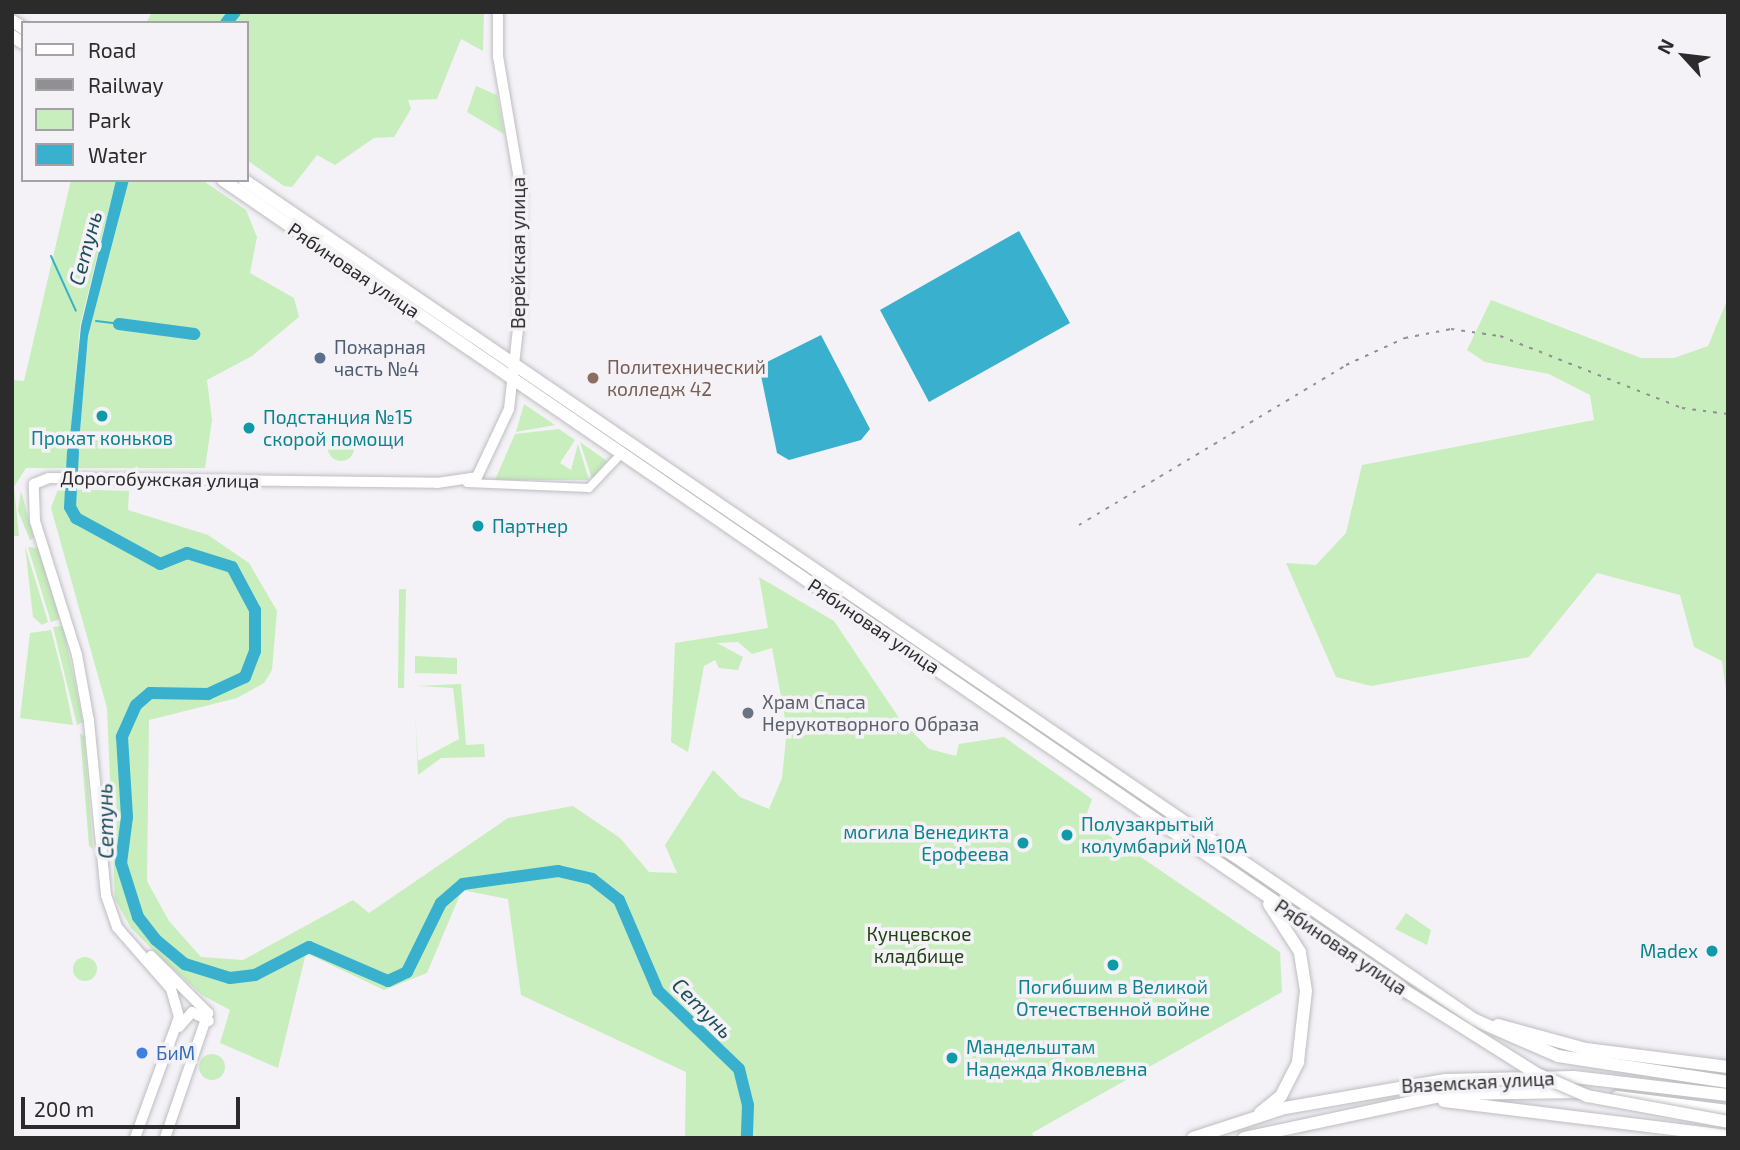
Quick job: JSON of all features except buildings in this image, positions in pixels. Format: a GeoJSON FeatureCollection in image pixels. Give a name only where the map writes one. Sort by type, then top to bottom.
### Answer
{"type":"FeatureCollection","features":[{"type":"Feature","properties":{"kind":"main road","name":"Рябиновая улица"},"geometry":{"type":"LineString","coordinates":[[226,182],[514,372],[1454,1004],[1535,1050],[1728,1082]]}},
{"type":"Feature","properties":{"kind":"main road","name":"Рябиновая улица"},"geometry":{"type":"LineString","coordinates":[[247,182],[514,372],[622,453],[1407,992],[1575,1092],[1728,1122]]}},
{"type":"Feature","properties":{"kind":"main road"},"geometry":{"type":"LineString","coordinates":[[1243,1122],[1281,1096],[1290,1081],[1306,991],[1289,929],[1251,886]]}},
{"type":"Feature","properties":{"kind":"main road"},"geometry":{"type":"LineString","coordinates":[[1454,1004],[1553,1043],[1728,1067]]}},
{"type":"Feature","properties":{"kind":"main road","name":"Вяземская улица"},"geometry":{"type":"LineString","coordinates":[[1193,1138],[1243,1122],[1380,1088],[1470,1078],[1574,1077],[1728,1095]]}},
{"type":"Feature","properties":{"kind":"main road","name":"Вяземская улица"},"geometry":{"type":"LineString","coordinates":[[1244,1138],[1412,1099],[1562,1091],[1728,1111]]}},
{"type":"Feature","properties":{"kind":"main road"},"geometry":{"type":"LineString","coordinates":[[1412,1099],[1728,1136]]}},
{"type":"Feature","properties":{"kind":"street","name":"Верейская улица"},"geometry":{"type":"LineString","coordinates":[[467,483],[500,430],[514,372],[521,191],[498,57],[498,12]]}},
{"type":"Feature","properties":{"kind":"street","name":"Дорогобужская улица"},"geometry":{"type":"LineString","coordinates":[[135,1138],[176,1031],[171,989],[117,927],[102,878],[96,780],[77,655],[30,497],[40,479],[467,483],[589,488],[622,453]]}},
{"type":"Feature","properties":{"kind":"street","name":"Дорогобужская улица"},"geometry":{"type":"LineString","coordinates":[[111,908],[131,937],[204,1005],[209,1021]]}},
{"type":"Feature","properties":{"kind":"street"},"geometry":{"type":"LineString","coordinates":[[165,1138],[209,1021],[192,1012],[176,1031]]}},
{"type":"Feature","properties":{"kind":"green space"},"geometry":{"type":"Polygon","coordinates":[[[152,12],[484,12],[483,51],[461,39],[437,99],[408,100],[411,109],[394,137],[374,138],[335,165],[317,155],[292,187],[284,186],[248,161],[248,21],[147,21],[152,12]]]}},
{"type":"Feature","properties":{"kind":"green space"},"geometry":{"type":"Polygon","coordinates":[[[476,86],[497,95],[504,134],[467,112],[476,86]]]}},
{"type":"Feature","properties":{"kind":"green space"},"geometry":{"type":"Polygon","coordinates":[[[71,182],[116,182],[80,326],[68,467],[77,466],[88,336],[128,182],[205,182],[246,210],[257,237],[250,273],[294,298],[299,317],[252,356],[207,380],[212,420],[205,468],[26,468],[14,487],[19,536],[12,536],[13,380],[24,381],[71,182]]]}},
{"type":"Feature","properties":{"kind":"green space"},"geometry":{"type":"Polygon","coordinates":[[[1728,298],[1728,704],[1722,661],[1694,647],[1680,595],[1597,573],[1529,657],[1371,686],[1336,677],[1286,563],[1316,565],[1346,533],[1362,465],[1594,420],[1590,395],[1549,374],[1485,362],[1467,350],[1491,300],[1641,358],[1674,358],[1708,346],[1728,298]]]}},
{"type":"Feature","properties":{"kind":"green space"},"geometry":{"type":"Polygon","coordinates":[[[524,404],[555,425],[516,432],[524,404]]]}},
{"type":"Feature","properties":{"kind":"green space"},"geometry":{"type":"Polygon","coordinates":[[[559,429],[575,440],[560,463],[571,470],[578,444],[589,480],[495,480],[515,434],[559,429]]]}},
{"type":"Feature","properties":{"kind":"green space"},"geometry":{"type":"Polygon","coordinates":[[[341,435],[350,439],[354,448],[350,457],[341,461],[332,457],[328,448],[332,439],[341,435]]]}},
{"type":"Feature","properties":{"kind":"green space"},"geometry":{"type":"Polygon","coordinates":[[[580,442],[607,461],[592,479],[580,442]]]}},
{"type":"Feature","properties":{"kind":"green space","name":"Кунцевское кладбище"},"geometry":{"type":"Polygon","coordinates":[[[58,489],[129,491],[128,510],[208,535],[249,563],[277,611],[272,670],[264,683],[237,698],[149,720],[147,881],[169,921],[201,957],[243,960],[353,900],[369,913],[508,818],[573,806],[620,838],[649,872],[677,873],[665,845],[713,770],[740,797],[769,809],[782,778],[787,729],[772,648],[752,654],[738,642],[717,643],[743,657],[738,670],[719,668],[715,660],[704,666],[688,752],[671,742],[675,643],[768,628],[759,577],[834,621],[899,718],[929,749],[956,756],[959,744],[1004,737],[1092,799],[1085,819],[1280,952],[1282,992],[1032,1133],[1034,1138],[685,1138],[686,1072],[521,995],[508,899],[462,890],[427,973],[384,990],[306,953],[278,1068],[220,1043],[230,1010],[202,995],[163,960],[131,928],[115,899],[107,708],[51,508],[58,489]]]}},
{"type":"Feature","properties":{"kind":"green space"},"geometry":{"type":"Polygon","coordinates":[[[21,491],[34,538],[30,540],[18,511],[21,491]]]}},
{"type":"Feature","properties":{"kind":"green space"},"geometry":{"type":"Polygon","coordinates":[[[25,546],[48,622],[42,625],[33,617],[25,546]]]}},
{"type":"Feature","properties":{"kind":"green space"},"geometry":{"type":"Polygon","coordinates":[[[28,547],[38,548],[60,619],[51,622],[28,547]]]}},
{"type":"Feature","properties":{"kind":"green space"},"geometry":{"type":"Polygon","coordinates":[[[399,589],[406,589],[404,688],[398,688],[399,589]]]}},
{"type":"Feature","properties":{"kind":"green space"},"geometry":{"type":"Polygon","coordinates":[[[63,626],[83,722],[77,725],[53,627],[63,626]]]}},
{"type":"Feature","properties":{"kind":"green space"},"geometry":{"type":"Polygon","coordinates":[[[51,630],[73,725],[20,718],[30,633],[51,630]]]}},
{"type":"Feature","properties":{"kind":"green space"},"geometry":{"type":"Polygon","coordinates":[[[415,656],[457,658],[457,674],[415,673],[415,656]]]}},
{"type":"Feature","properties":{"kind":"green space"},"geometry":{"type":"Polygon","coordinates":[[[461,684],[466,745],[484,744],[485,757],[441,758],[418,775],[415,711],[418,761],[459,739],[453,688],[417,686],[461,684]]]}},
{"type":"Feature","properties":{"kind":"green space"},"geometry":{"type":"Polygon","coordinates":[[[80,733],[84,736],[93,849],[89,846],[80,733]]]}},
{"type":"Feature","properties":{"kind":"green space"},"geometry":{"type":"Polygon","coordinates":[[[1406,913],[1431,930],[1427,945],[1395,929],[1406,913]]]}},
{"type":"Feature","properties":{"kind":"green space"},"geometry":{"type":"Polygon","coordinates":[[[85,957],[96,964],[97,969],[90,980],[85,981],[74,974],[73,969],[80,958],[85,957]]]}},
{"type":"Feature","properties":{"kind":"green space"},"geometry":{"type":"Polygon","coordinates":[[[212,1054],[221,1058],[225,1067],[221,1076],[212,1080],[203,1076],[199,1067],[203,1058],[212,1054]]]}},
{"type":"Feature","properties":{"kind":"water"},"geometry":{"type":"Polygon","coordinates":[[[116,182],[128,182],[88,336],[77,467],[67,467],[81,326],[116,182]]]}},
{"type":"Feature","properties":{"kind":"water"},"geometry":{"type":"Polygon","coordinates":[[[1019,231],[1070,323],[929,402],[880,310],[1019,231]]]}},
{"type":"Feature","properties":{"kind":"water"},"geometry":{"type":"Polygon","coordinates":[[[821,335],[870,429],[861,440],[789,460],[777,453],[759,366],[821,335]]]}},
{"type":"Feature","properties":{"kind":"waterway","name":"Сетунь"},"geometry":{"type":"LineString","coordinates":[[228,21],[235,12]]}},
{"type":"Feature","properties":{"kind":"waterway"},"geometry":{"type":"LineString","coordinates":[[51,256],[76,311]]}},
{"type":"Feature","properties":{"kind":"waterway"},"geometry":{"type":"LineString","coordinates":[[96,321],[119,324]]}},
{"type":"Feature","properties":{"kind":"waterway"},"geometry":{"type":"LineString","coordinates":[[119,324],[194,334]]}},
{"type":"Feature","properties":{"kind":"waterway","name":"Сетунь"},"geometry":{"type":"LineString","coordinates":[[73,452],[70,507],[76,518],[160,564],[187,553],[232,567],[255,610],[255,651],[245,677],[208,694],[150,693],[136,705],[122,737],[127,817],[121,863],[138,917],[156,940],[185,964],[230,978],[255,975],[309,947],[388,981],[407,972],[441,903],[463,884],[558,871],[592,879],[619,900],[658,991],[739,1069],[748,1105],[747,1138]]}},
{"type":"Feature","properties":{"kind":"railway"},"geometry":{"type":"LineString","coordinates":[[1079,525],[1346,365],[1405,338],[1451,329],[1500,336],[1682,408],[1728,414]]}},
{"type":"Feature","properties":{"kind":"place","name":"Пожарная часть №4"},"geometry":{"type":"Point","coordinates":[320,358]}},
{"type":"Feature","properties":{"kind":"place","name":"Политехнический колледж 42"},"geometry":{"type":"Point","coordinates":[593,378]}},
{"type":"Feature","properties":{"kind":"place","name":"Прокат коньков"},"geometry":{"type":"Point","coordinates":[102,416]}},
{"type":"Feature","properties":{"kind":"place","name":"Подстанция №15 скорой помощи"},"geometry":{"type":"Point","coordinates":[249,428]}},
{"type":"Feature","properties":{"kind":"place","name":"Партнер"},"geometry":{"type":"Point","coordinates":[478,526]}},
{"type":"Feature","properties":{"kind":"place","name":"Храм Спаса Нерукотворного Образа"},"geometry":{"type":"Point","coordinates":[748,713]}},
{"type":"Feature","properties":{"kind":"place","name":"Полузакрытый колумбарий №10А"},"geometry":{"type":"Point","coordinates":[1067,835]}},
{"type":"Feature","properties":{"kind":"place","name":"могила Венедикта Ерофеева"},"geometry":{"type":"Point","coordinates":[1023,843]}},
{"type":"Feature","properties":{"kind":"place","name":"Madex"},"geometry":{"type":"Point","coordinates":[1712,951]}},
{"type":"Feature","properties":{"kind":"place","name":"Погибшим в Великой Отечественной войне"},"geometry":{"type":"Point","coordinates":[1113,965]}},
{"type":"Feature","properties":{"kind":"place","name":"БиМ"},"geometry":{"type":"Point","coordinates":[142,1053]}},
{"type":"Feature","properties":{"kind":"place","name":"Мандельштам Надежда Яковлевна"},"geometry":{"type":"Point","coordinates":[952,1058]}}]}
